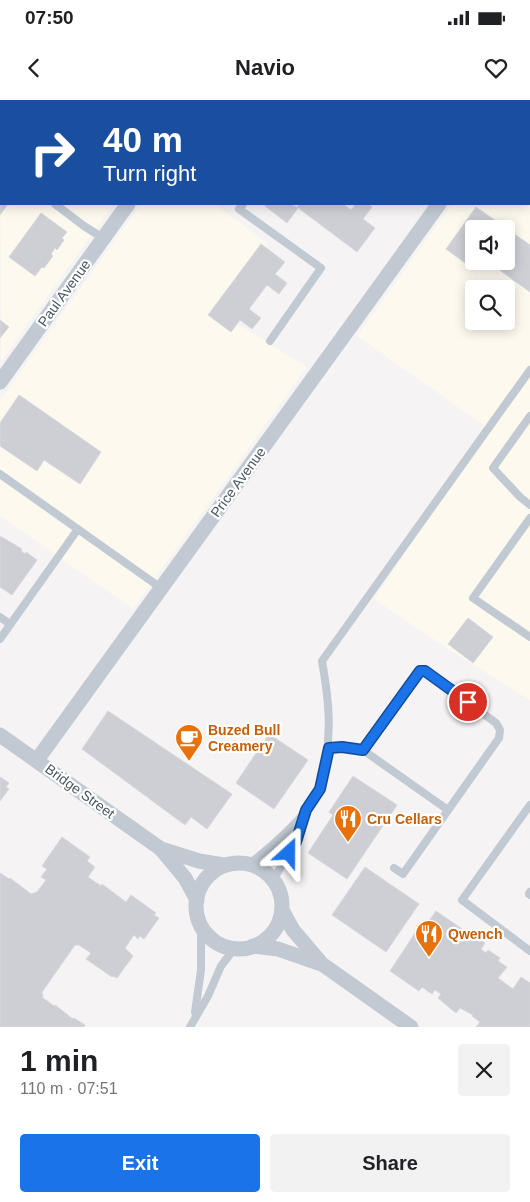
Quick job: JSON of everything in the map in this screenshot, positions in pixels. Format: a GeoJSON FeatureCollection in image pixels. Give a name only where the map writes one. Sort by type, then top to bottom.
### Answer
{"type":"FeatureCollection","features":[{"type":"Feature","properties":{"kind":"street","name":"Paul Avenue"},"geometry":{"type":"LineString","coordinates":[[0,382],[127,205]]}},
{"type":"Feature","properties":{"kind":"street","name":"Price Avenue"},"geometry":{"type":"LineString","coordinates":[[37,760],[437,205]]}},
{"type":"Feature","properties":{"kind":"street","name":"Bridge Street"},"geometry":{"type":"LineString","coordinates":[[0,735],[160,849],[185,878],[197,900]]}},
{"type":"Feature","properties":{"kind":"street","name":"Bridge Street"},"geometry":{"type":"LineString","coordinates":[[160,849],[199,861],[224,865]]}},
{"type":"Feature","properties":{"kind":"street"},"geometry":{"type":"LineString","coordinates":[[238,862],[249,864],[263,869],[274,879],[280,891],[283,905],[280,920],[274,932],[263,942],[254,946],[234,949],[221,946],[210,938],[201,927],[197,915],[199,891],[204,880],[224,865],[238,862]]}},
{"type":"Feature","properties":{"kind":"street"},"geometry":{"type":"LineString","coordinates":[[282,910],[293,930],[322,964],[412,1027]]}},
{"type":"Feature","properties":{"kind":"street"},"geometry":{"type":"LineString","coordinates":[[254,946],[278,949],[322,964]]}},
{"type":"Feature","properties":{"kind":"lane"},"geometry":{"type":"LineString","coordinates":[[56,205],[103,238]]}},
{"type":"Feature","properties":{"kind":"lane"},"geometry":{"type":"LineString","coordinates":[[242,205],[239,209],[321,268],[270,342]]}},
{"type":"Feature","properties":{"kind":"lane"},"geometry":{"type":"LineString","coordinates":[[249,864],[271,847],[306,810],[320,789],[329,748],[328,695],[322,661],[530,370]]}},
{"type":"Feature","properties":{"kind":"lane"},"geometry":{"type":"LineString","coordinates":[[530,416],[493,468],[530,505]]}},
{"type":"Feature","properties":{"kind":"lane"},"geometry":{"type":"LineString","coordinates":[[0,474],[161,588]]}},
{"type":"Feature","properties":{"kind":"lane"},"geometry":{"type":"LineString","coordinates":[[530,518],[473,598],[530,638]]}},
{"type":"Feature","properties":{"kind":"lane"},"geometry":{"type":"LineString","coordinates":[[0,639],[78,529]]}},
{"type":"Feature","properties":{"kind":"lane"},"geometry":{"type":"LineString","coordinates":[[0,617],[10,624]]}},
{"type":"Feature","properties":{"kind":"lane"},"geometry":{"type":"LineString","coordinates":[[363,750],[420,671],[425,671],[496,723],[500,730],[499,738],[403,874],[394,868]]}},
{"type":"Feature","properties":{"kind":"lane"},"geometry":{"type":"LineString","coordinates":[[329,748],[342,747],[363,750],[448,810]]}},
{"type":"Feature","properties":{"kind":"lane"},"geometry":{"type":"LineString","coordinates":[[530,805],[462,900],[530,951]]}},
{"type":"Feature","properties":{"kind":"lane"},"geometry":{"type":"LineString","coordinates":[[274,879],[296,842],[306,810]]}},
{"type":"Feature","properties":{"kind":"lane"},"geometry":{"type":"LineString","coordinates":[[194,1017],[201,970],[201,927]]}},
{"type":"Feature","properties":{"kind":"lane"},"geometry":{"type":"LineString","coordinates":[[190,1027],[194,1017],[208,996],[221,966],[234,949]]}},
{"type":"Feature","properties":{"kind":"shaded area"},"geometry":{"type":"Polygon","coordinates":[[[0,205],[113,205],[1,362],[0,205]]]}},
{"type":"Feature","properties":{"kind":"shaded area"},"geometry":{"type":"Polygon","coordinates":[[[140,205],[216,205],[268,244],[221,313],[307,367],[133,609],[0,516],[0,400],[140,205]]]}},
{"type":"Feature","properties":{"kind":"shaded area"},"geometry":{"type":"Polygon","coordinates":[[[451,205],[530,205],[530,700],[454,653],[374,599],[489,429],[357,336],[451,205]]]}},
{"type":"Feature","properties":{"kind":"building"},"geometry":{"type":"Polygon","coordinates":[[[0,205],[7,205],[0,215],[0,205]]]}},
{"type":"Feature","properties":{"kind":"building"},"geometry":{"type":"Polygon","coordinates":[[[293,205],[298,208],[287,223],[265,206],[293,205]]]}},
{"type":"Feature","properties":{"kind":"building"},"geometry":{"type":"Polygon","coordinates":[[[299,205],[344,205],[351,210],[355,205],[369,205],[372,207],[363,219],[375,228],[357,252],[297,207],[299,205]]]}},
{"type":"Feature","properties":{"kind":"building"},"geometry":{"type":"Polygon","coordinates":[[[476,207],[494,220],[467,220],[476,207]]]}},
{"type":"Feature","properties":{"kind":"building"},"geometry":{"type":"Polygon","coordinates":[[[41,213],[67,232],[57,250],[55,248],[51,254],[53,256],[35,276],[9,257],[41,213]]]}},
{"type":"Feature","properties":{"kind":"building"},"geometry":{"type":"Polygon","coordinates":[[[465,222],[465,263],[446,249],[465,222]]]}},
{"type":"Feature","properties":{"kind":"building"},"geometry":{"type":"Polygon","coordinates":[[[515,234],[530,245],[530,292],[499,270],[515,270],[515,234]]]}},
{"type":"Feature","properties":{"kind":"building"},"geometry":{"type":"Polygon","coordinates":[[[261,244],[285,262],[275,274],[287,283],[279,294],[267,285],[249,309],[261,318],[252,329],[240,320],[231,332],[208,315],[261,244]]]}},
{"type":"Feature","properties":{"kind":"building"},"geometry":{"type":"Polygon","coordinates":[[[0,320],[9,327],[0,338],[0,320]]]}},
{"type":"Feature","properties":{"kind":"building"},"geometry":{"type":"Polygon","coordinates":[[[19,395],[101,452],[80,484],[44,460],[37,471],[0,446],[0,423],[19,395]]]}},
{"type":"Feature","properties":{"kind":"building"},"geometry":{"type":"Polygon","coordinates":[[[0,536],[37,560],[12,595],[0,587],[0,536]]]}},
{"type":"Feature","properties":{"kind":"building"},"geometry":{"type":"Polygon","coordinates":[[[468,618],[493,637],[473,663],[448,644],[468,618]]]}},
{"type":"Feature","properties":{"kind":"building"},"geometry":{"type":"Polygon","coordinates":[[[108,711],[232,794],[207,829],[191,817],[185,825],[82,749],[108,711]]]}},
{"type":"Feature","properties":{"kind":"building"},"geometry":{"type":"Polygon","coordinates":[[[269,734],[308,760],[274,809],[236,783],[269,734]]]}},
{"type":"Feature","properties":{"kind":"building"},"geometry":{"type":"Polygon","coordinates":[[[353,776],[397,805],[347,879],[308,853],[333,815],[329,812],[353,776]]]}},
{"type":"Feature","properties":{"kind":"building"},"geometry":{"type":"Polygon","coordinates":[[[0,777],[9,783],[6,787],[9,789],[0,801],[0,777]]]}},
{"type":"Feature","properties":{"kind":"building"},"geometry":{"type":"Polygon","coordinates":[[[62,837],[90,857],[87,861],[95,867],[88,877],[101,886],[102,884],[126,902],[131,895],[156,913],[154,915],[159,918],[144,939],[140,936],[138,939],[134,935],[125,948],[133,956],[117,978],[112,977],[86,959],[91,953],[79,945],[75,945],[42,992],[43,998],[85,1025],[84,1027],[0,1027],[0,873],[31,894],[37,892],[46,880],[41,877],[47,869],[42,866],[62,837]]]}},
{"type":"Feature","properties":{"kind":"building"},"geometry":{"type":"Polygon","coordinates":[[[365,867],[419,904],[386,952],[332,915],[365,867]]]}},
{"type":"Feature","properties":{"kind":"building"},"geometry":{"type":"Polygon","coordinates":[[[436,911],[485,943],[481,949],[486,953],[488,950],[500,958],[498,961],[507,967],[498,978],[513,989],[521,977],[530,983],[530,1027],[476,1027],[480,1022],[473,1015],[460,1008],[456,1013],[438,998],[441,994],[435,990],[432,994],[422,987],[419,991],[390,971],[415,933],[419,935],[436,911]]]}},
{"type":"Feature","properties":{"kind":"place","name":"Buzed Bull Creamery"},"geometry":{"type":"Point","coordinates":[189,762]}},
{"type":"Feature","properties":{"kind":"place","name":"Cru Cellars"},"geometry":{"type":"Point","coordinates":[348,843]}},
{"type":"Feature","properties":{"kind":"place","name":"Qwench"},"geometry":{"type":"Point","coordinates":[429,958]}},
{"type":"Feature","properties":{"kind":"route"},"geometry":{"type":"LineString","coordinates":[[289,853],[296,842],[306,810],[320,789],[329,748],[342,747],[363,750],[420,671],[425,671],[468,702]]}}]}
